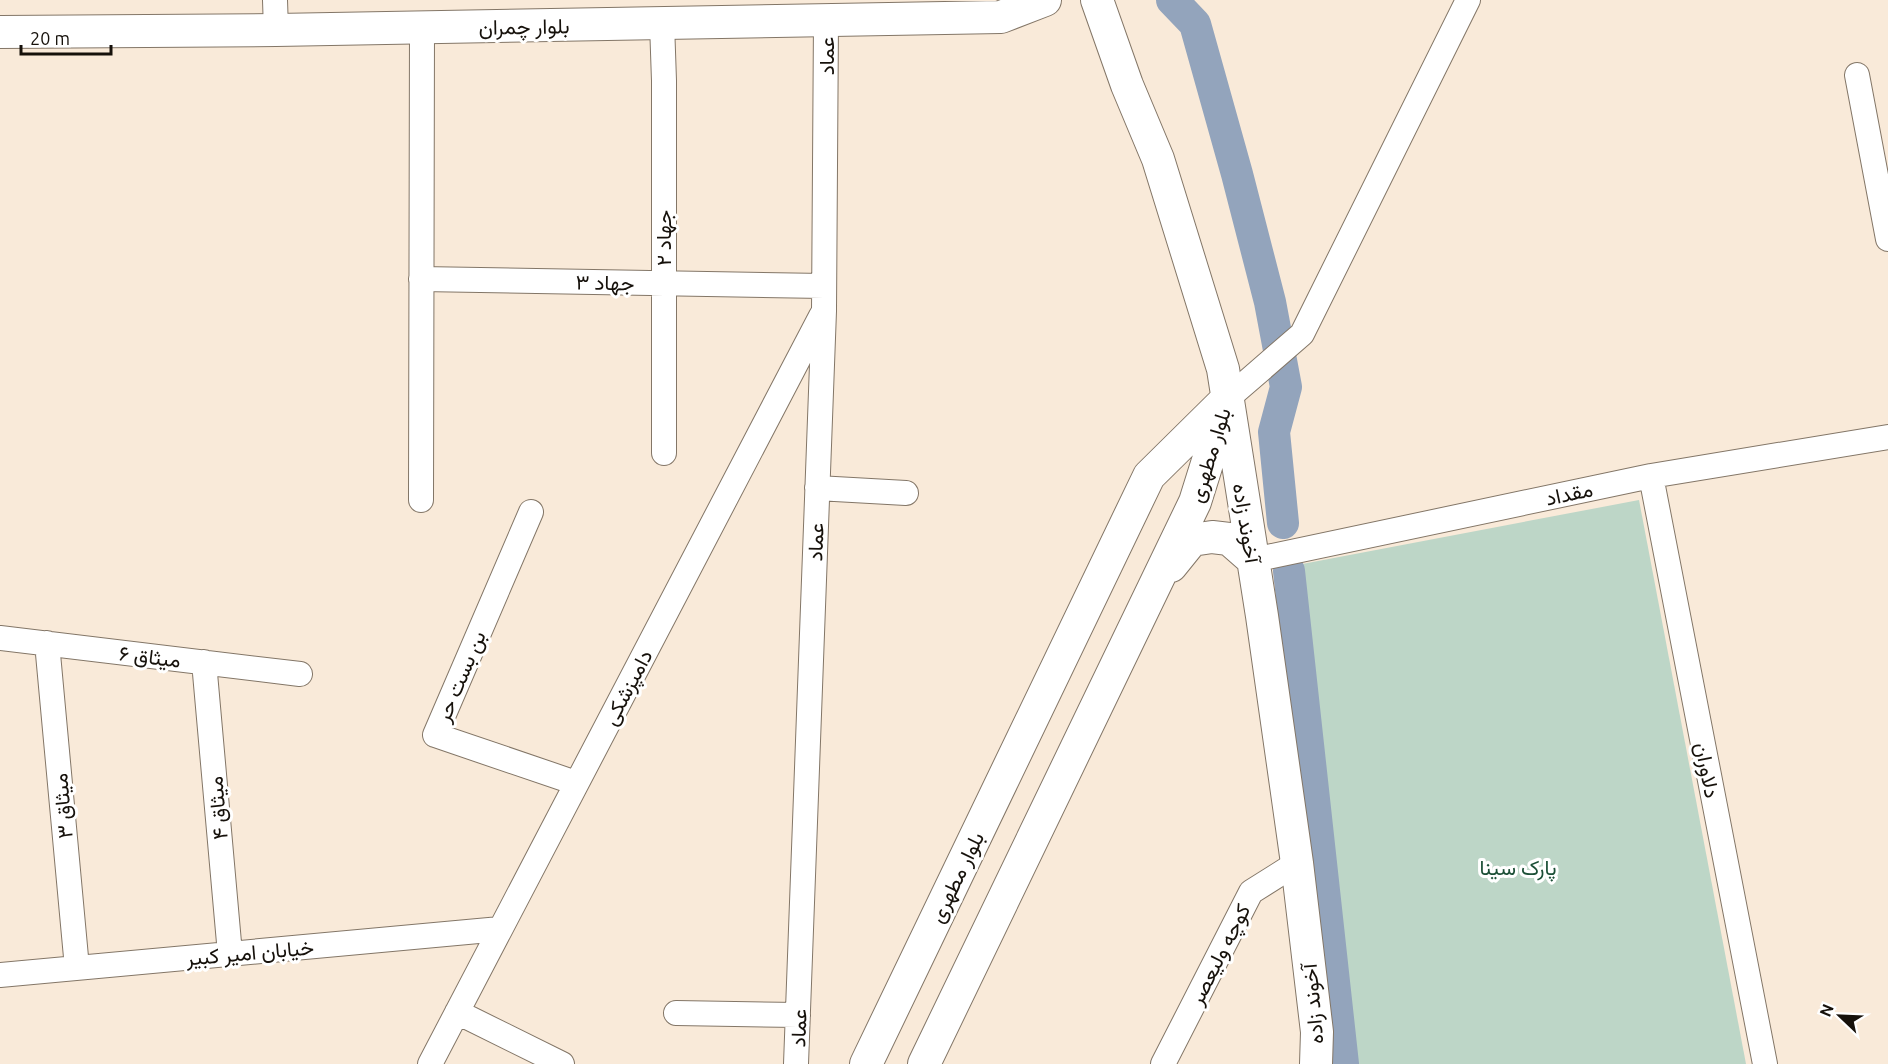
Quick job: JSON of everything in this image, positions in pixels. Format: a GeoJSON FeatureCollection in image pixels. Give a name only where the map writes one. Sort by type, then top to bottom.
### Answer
{"type":"FeatureCollection","features":[{"type":"Feature","properties":{"kind":"street","name":"بلوار چمران"},"geometry":{"type":"LineString","coordinates":[[0,32],[275,15],[422,28],[1001,17],[1045,0]]}},
{"type":"Feature","properties":{"kind":"street","name":"آخوند زاده"},"geometry":{"type":"LineString","coordinates":[[1097,0],[1127,85],[1158,159],[1223,369],[1297,863],[1317,1032],[1316,1064]]}},
{"type":"Feature","properties":{"kind":"street"},"geometry":{"type":"LineString","coordinates":[[1227,399],[1302,334],[1468,0]]}},
{"type":"Feature","properties":{"kind":"street","name":"عماد"},"geometry":{"type":"LineString","coordinates":[[796,1064],[824,311],[826,20]]}},
{"type":"Feature","properties":{"kind":"street","name":"جهاد ۲"},"geometry":{"type":"LineString","coordinates":[[662,23],[664,453]]}},
{"type":"Feature","properties":{"kind":"street"},"geometry":{"type":"LineString","coordinates":[[421,500],[422,28]]}},
{"type":"Feature","properties":{"kind":"street"},"geometry":{"type":"LineString","coordinates":[[1857,75],[1888,239]]}},
{"type":"Feature","properties":{"kind":"street","name":"جهاد ۳"},"geometry":{"type":"LineString","coordinates":[[422,279],[824,286]]}},
{"type":"Feature","properties":{"kind":"street","name":"دامپزشکی"},"geometry":{"type":"LineString","coordinates":[[430,1064],[824,311]]}},
{"type":"Feature","properties":{"kind":"street","name":"بلوار مطهری"},"geometry":{"type":"LineString","coordinates":[[924,1064],[1195,502],[1227,399]]}},
{"type":"Feature","properties":{"kind":"street","name":"بلوار مطهری"},"geometry":{"type":"LineString","coordinates":[[866,1064],[1149,476],[1227,399]]}},
{"type":"Feature","properties":{"kind":"street","name":"مقداد"},"geometry":{"type":"LineString","coordinates":[[1253,560],[1651,476],[1888,437]]}},
{"type":"Feature","properties":{"kind":"street","name":"دلاوران"},"geometry":{"type":"LineString","coordinates":[[1651,476],[1766,1064]]}},
{"type":"Feature","properties":{"kind":"street"},"geometry":{"type":"LineString","coordinates":[[817,488],[906,493]]}},
{"type":"Feature","properties":{"kind":"street","name":"بن بست حر"},"geometry":{"type":"LineString","coordinates":[[531,512],[435,735],[576,783]]}},
{"type":"Feature","properties":{"kind":"street"},"geometry":{"type":"LineString","coordinates":[[1154,588],[1192,540],[1212,537],[1229,540],[1253,560]]}},
{"type":"Feature","properties":{"kind":"street","name":"میثاق ۶"},"geometry":{"type":"LineString","coordinates":[[0,638],[300,674]]}},
{"type":"Feature","properties":{"kind":"street","name":"میثاق ۳"},"geometry":{"type":"LineString","coordinates":[[47,643],[78,968]]}},
{"type":"Feature","properties":{"kind":"street","name":"میثاق ۴"},"geometry":{"type":"LineString","coordinates":[[204,662],[230,954]]}},
{"type":"Feature","properties":{"kind":"street","name":"کوچه ولیعصر"},"geometry":{"type":"LineString","coordinates":[[1163,1064],[1251,892],[1297,863]]}},
{"type":"Feature","properties":{"kind":"street","name":"خیابان امیر کبیر"},"geometry":{"type":"LineString","coordinates":[[0,975],[500,929]]}},
{"type":"Feature","properties":{"kind":"street"},"geometry":{"type":"LineString","coordinates":[[457,1012],[562,1064]]}},
{"type":"Feature","properties":{"kind":"street"},"geometry":{"type":"LineString","coordinates":[[676,1013],[798,1015]]}},
{"type":"Feature","properties":{"kind":"green space","name":"پارک سینا"},"geometry":{"type":"Polygon","coordinates":[[[1639,500],[1746,1064],[1351,1064],[1297,565],[1639,500]]]}},
{"type":"Feature","properties":{"kind":"waterway"},"geometry":{"type":"LineString","coordinates":[[1172,0],[1195,24],[1270,302],[1286,387],[1274,432],[1283,523]]}},
{"type":"Feature","properties":{"kind":"waterway"},"geometry":{"type":"LineString","coordinates":[[1289,571],[1343,1064]]}}]}
